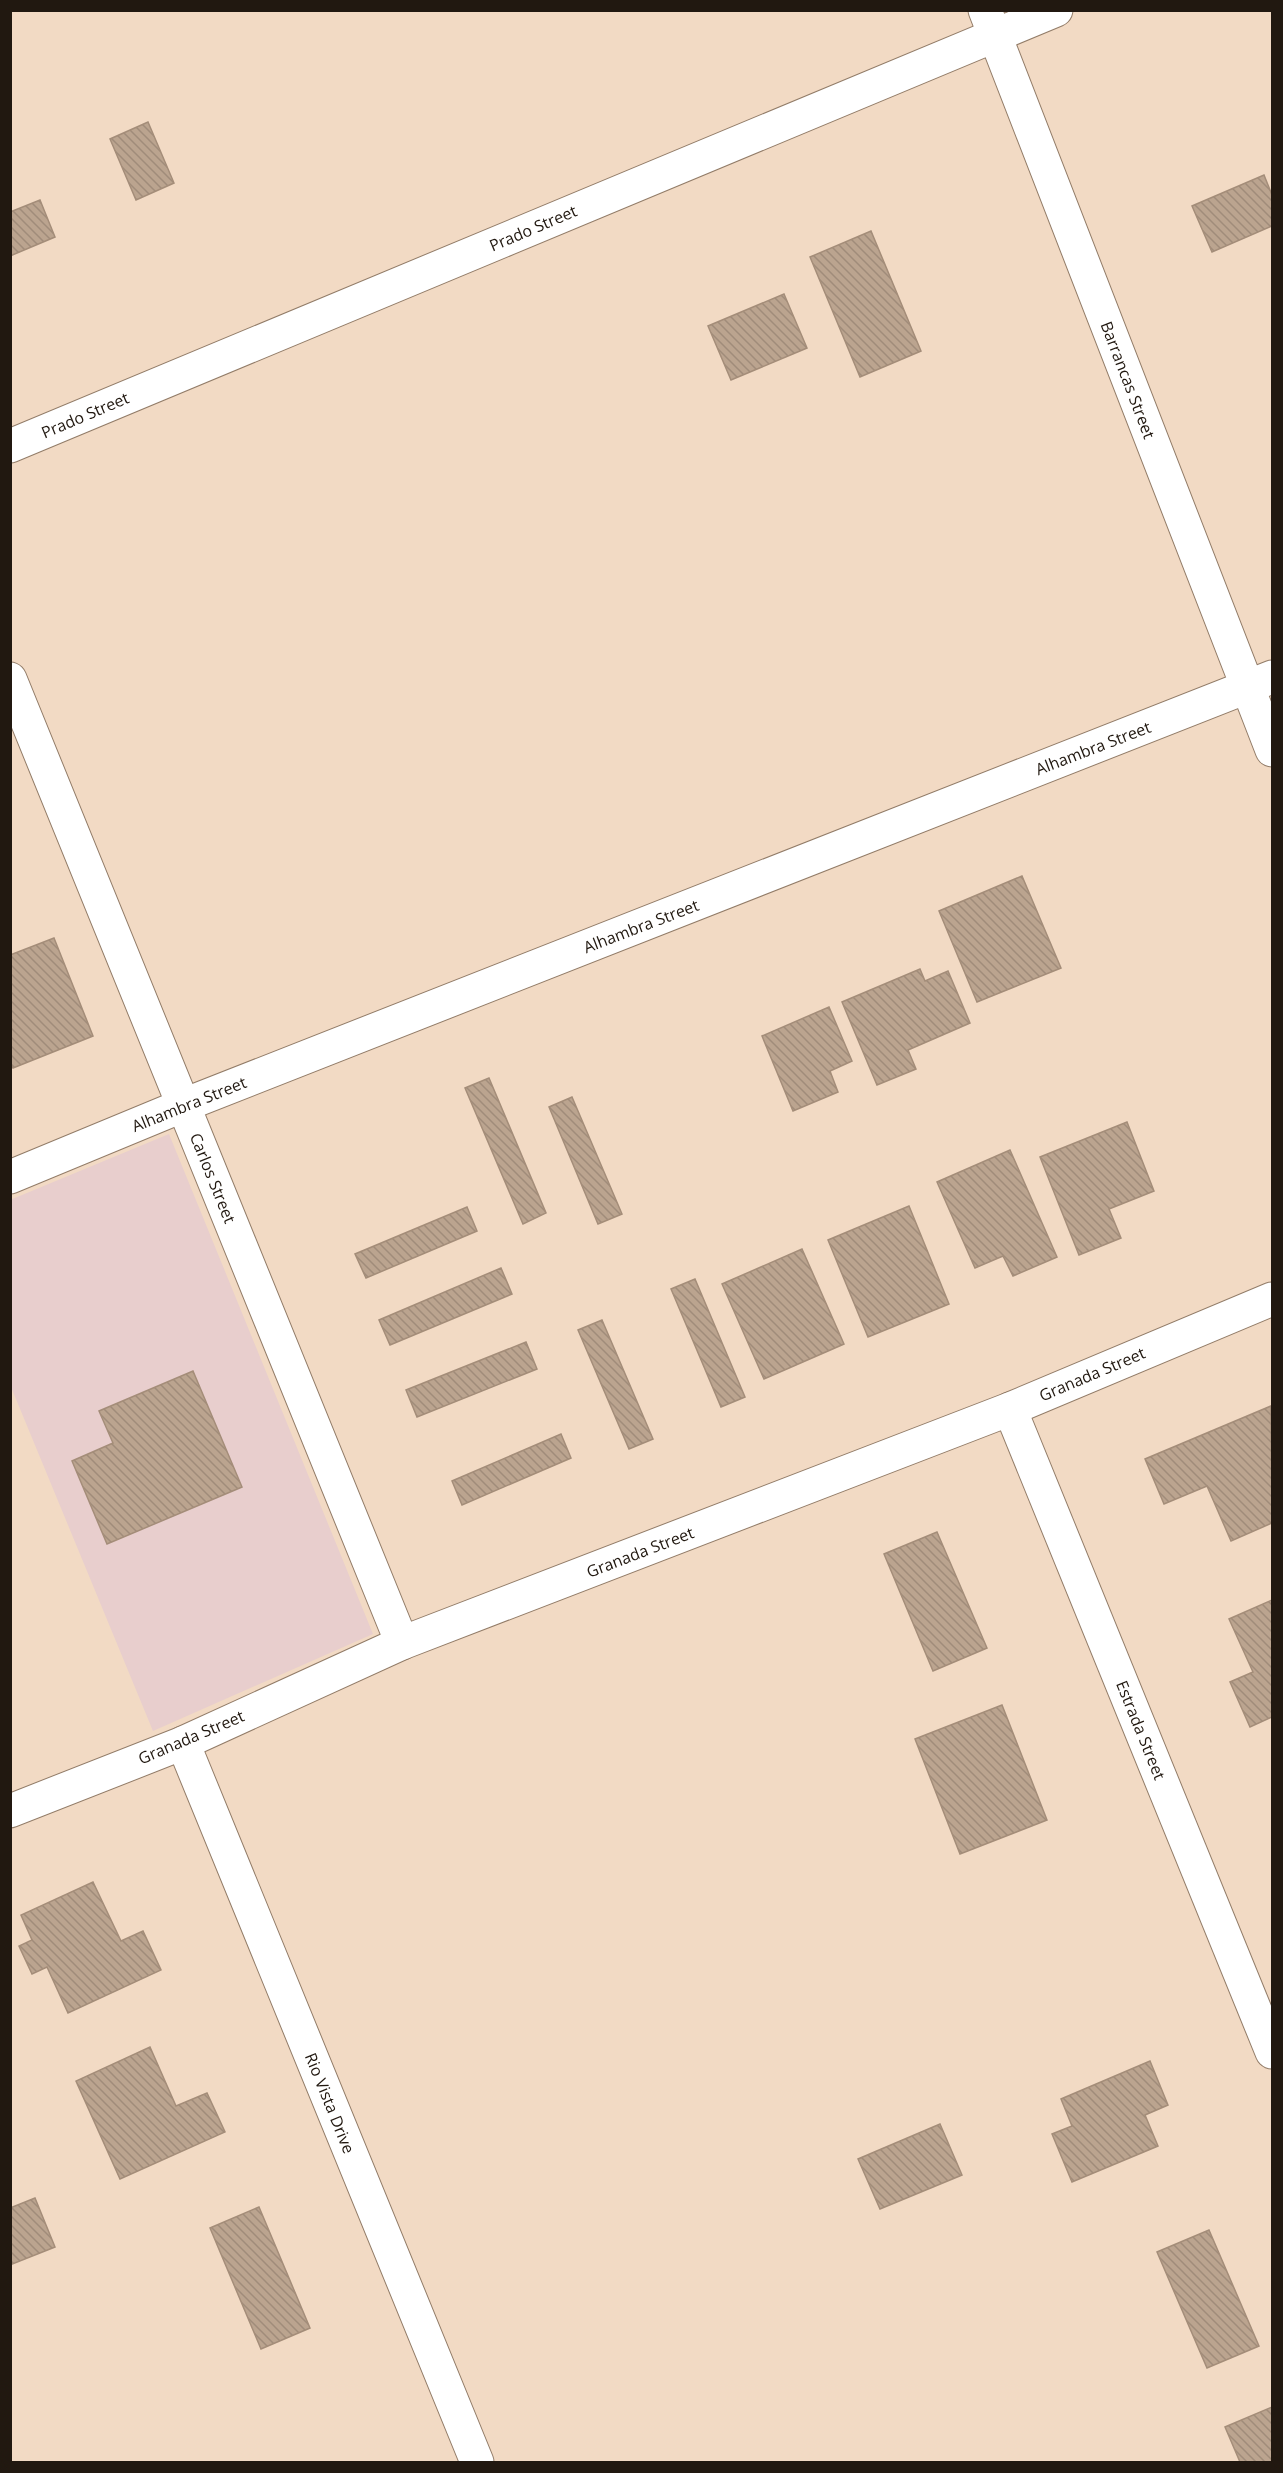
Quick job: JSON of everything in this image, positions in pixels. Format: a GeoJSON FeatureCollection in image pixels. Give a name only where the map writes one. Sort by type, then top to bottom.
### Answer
{"type":"FeatureCollection","features":[{"type":"Feature","properties":{"kind":"street","name":"Prado Street"},"geometry":{"type":"LineString","coordinates":[[10,446],[990,23],[1056,10]]}},
{"type":"Feature","properties":{"kind":"street","name":"Barrancas Street"},"geometry":{"type":"LineString","coordinates":[[990,23],[1260,682],[1272,750]]}},
{"type":"Feature","properties":{"kind":"street","name":"Carlos Street"},"geometry":{"type":"LineString","coordinates":[[10,679],[402,1643]]}},
{"type":"Feature","properties":{"kind":"street","name":"Alhambra Street"},"geometry":{"type":"LineString","coordinates":[[10,1177],[184,1106],[1260,682]]}},
{"type":"Feature","properties":{"kind":"street","name":"Granada Street"},"geometry":{"type":"LineString","coordinates":[[10,1811],[183,1743],[402,1643],[1010,1408],[1272,1299]]}},
{"type":"Feature","properties":{"kind":"street","name":"Estrada Street"},"geometry":{"type":"LineString","coordinates":[[1010,1408],[1272,2052]]}},
{"type":"Feature","properties":{"kind":"street","name":"Rio Vista Drive"},"geometry":{"type":"LineString","coordinates":[[183,1743],[477,2463]]}},
{"type":"Feature","properties":{"kind":"shaded area"},"geometry":{"type":"Polygon","coordinates":[[[169,1134],[373,1634],[153,1731],[11,1387],[10,1200],[169,1134]]]}},
{"type":"Feature","properties":{"kind":"building"},"geometry":{"type":"Polygon","coordinates":[[[148,122],[174,183],[136,200],[110,139],[148,122]]]}},
{"type":"Feature","properties":{"kind":"building"},"geometry":{"type":"Polygon","coordinates":[[[1264,175],[1272,195],[1272,226],[1212,252],[1192,206],[1264,175]]]}},
{"type":"Feature","properties":{"kind":"building"},"geometry":{"type":"Polygon","coordinates":[[[40,200],[55,237],[10,256],[10,212],[40,200]]]}},
{"type":"Feature","properties":{"kind":"building"},"geometry":{"type":"Polygon","coordinates":[[[871,231],[921,351],[860,377],[810,257],[871,231]]]}},
{"type":"Feature","properties":{"kind":"building"},"geometry":{"type":"Polygon","coordinates":[[[784,294],[807,348],[731,380],[708,326],[784,294]]]}},
{"type":"Feature","properties":{"kind":"building"},"geometry":{"type":"Polygon","coordinates":[[[1022,876],[1061,968],[977,1002],[939,911],[1022,876]]]}},
{"type":"Feature","properties":{"kind":"building"},"geometry":{"type":"Polygon","coordinates":[[[54,938],[93,1036],[13,1068],[10,1062],[10,955],[54,938]]]}},
{"type":"Feature","properties":{"kind":"building"},"geometry":{"type":"Polygon","coordinates":[[[920,969],[925,981],[948,971],[970,1023],[908,1050],[916,1069],[877,1085],[842,1002],[920,969]]]}},
{"type":"Feature","properties":{"kind":"building"},"geometry":{"type":"Polygon","coordinates":[[[829,1007],[852,1061],[830,1071],[838,1092],[793,1111],[762,1036],[829,1007]]]}},
{"type":"Feature","properties":{"kind":"building"},"geometry":{"type":"Polygon","coordinates":[[[489,1078],[546,1213],[523,1224],[465,1088],[489,1078]]]}},
{"type":"Feature","properties":{"kind":"building"},"geometry":{"type":"Polygon","coordinates":[[[572,1097],[622,1214],[598,1224],[549,1107],[572,1097]]]}},
{"type":"Feature","properties":{"kind":"building"},"geometry":{"type":"Polygon","coordinates":[[[1127,1122],[1154,1191],[1109,1209],[1121,1238],[1079,1255],[1040,1157],[1127,1122]]]}},
{"type":"Feature","properties":{"kind":"building"},"geometry":{"type":"Polygon","coordinates":[[[1010,1150],[1057,1257],[1013,1276],[1003,1256],[975,1268],[937,1182],[1010,1150]]]}},
{"type":"Feature","properties":{"kind":"building"},"geometry":{"type":"Polygon","coordinates":[[[909,1206],[949,1304],[868,1337],[828,1240],[909,1206]]]}},
{"type":"Feature","properties":{"kind":"building"},"geometry":{"type":"Polygon","coordinates":[[[467,1207],[477,1231],[366,1278],[355,1254],[467,1207]]]}},
{"type":"Feature","properties":{"kind":"building"},"geometry":{"type":"Polygon","coordinates":[[[802,1249],[844,1344],[764,1379],[722,1284],[802,1249]]]}},
{"type":"Feature","properties":{"kind":"building"},"geometry":{"type":"Polygon","coordinates":[[[501,1268],[512,1294],[390,1345],[379,1320],[501,1268]]]}},
{"type":"Feature","properties":{"kind":"building"},"geometry":{"type":"Polygon","coordinates":[[[695,1279],[745,1397],[721,1407],[671,1289],[695,1279]]]}},
{"type":"Feature","properties":{"kind":"building"},"geometry":{"type":"Polygon","coordinates":[[[602,1320],[653,1439],[629,1449],[578,1330],[602,1320]]]}},
{"type":"Feature","properties":{"kind":"building"},"geometry":{"type":"Polygon","coordinates":[[[526,1342],[537,1369],[417,1417],[406,1390],[526,1342]]]}},
{"type":"Feature","properties":{"kind":"building"},"geometry":{"type":"Polygon","coordinates":[[[193,1371],[242,1487],[107,1544],[72,1461],[113,1443],[99,1411],[193,1371]]]}},
{"type":"Feature","properties":{"kind":"building"},"geometry":{"type":"Polygon","coordinates":[[[1271,1406],[1272,1523],[1231,1541],[1207,1486],[1164,1504],[1145,1459],[1271,1406]]]}},
{"type":"Feature","properties":{"kind":"building"},"geometry":{"type":"Polygon","coordinates":[[[561,1434],[571,1458],[462,1505],[452,1481],[561,1434]]]}},
{"type":"Feature","properties":{"kind":"building"},"geometry":{"type":"Polygon","coordinates":[[[937,1532],[987,1648],[933,1671],[884,1554],[937,1532]]]}},
{"type":"Feature","properties":{"kind":"building"},"geometry":{"type":"Polygon","coordinates":[[[1272,1600],[1272,1717],[1250,1727],[1230,1682],[1253,1672],[1229,1619],[1272,1600]]]}},
{"type":"Feature","properties":{"kind":"building"},"geometry":{"type":"Polygon","coordinates":[[[1002,1705],[1047,1820],[960,1854],[915,1739],[1002,1705]]]}},
{"type":"Feature","properties":{"kind":"building"},"geometry":{"type":"Polygon","coordinates":[[[93,1882],[121,1941],[143,1931],[161,1970],[68,2013],[47,1967],[32,1974],[19,1946],[32,1940],[21,1915],[93,1882]]]}},
{"type":"Feature","properties":{"kind":"building"},"geometry":{"type":"Polygon","coordinates":[[[150,2047],[176,2106],[207,2093],[225,2132],[120,2179],[76,2081],[150,2047]]]}},
{"type":"Feature","properties":{"kind":"building"},"geometry":{"type":"Polygon","coordinates":[[[1150,2061],[1168,2105],[1145,2115],[1158,2146],[1072,2182],[1052,2134],[1072,2126],[1061,2099],[1150,2061]]]}},
{"type":"Feature","properties":{"kind":"building"},"geometry":{"type":"Polygon","coordinates":[[[940,2124],[962,2175],[880,2209],[858,2159],[940,2124]]]}},
{"type":"Feature","properties":{"kind":"building"},"geometry":{"type":"Polygon","coordinates":[[[35,2198],[55,2247],[10,2265],[10,2208],[35,2198]]]}},
{"type":"Feature","properties":{"kind":"building"},"geometry":{"type":"Polygon","coordinates":[[[259,2207],[310,2328],[261,2349],[210,2228],[259,2207]]]}},
{"type":"Feature","properties":{"kind":"building"},"geometry":{"type":"Polygon","coordinates":[[[1209,2230],[1259,2346],[1207,2368],[1157,2252],[1209,2230]]]}},
{"type":"Feature","properties":{"kind":"building"},"geometry":{"type":"Polygon","coordinates":[[[1272,2407],[1272,2462],[1240,2462],[1225,2427],[1272,2407]]]}}]}
